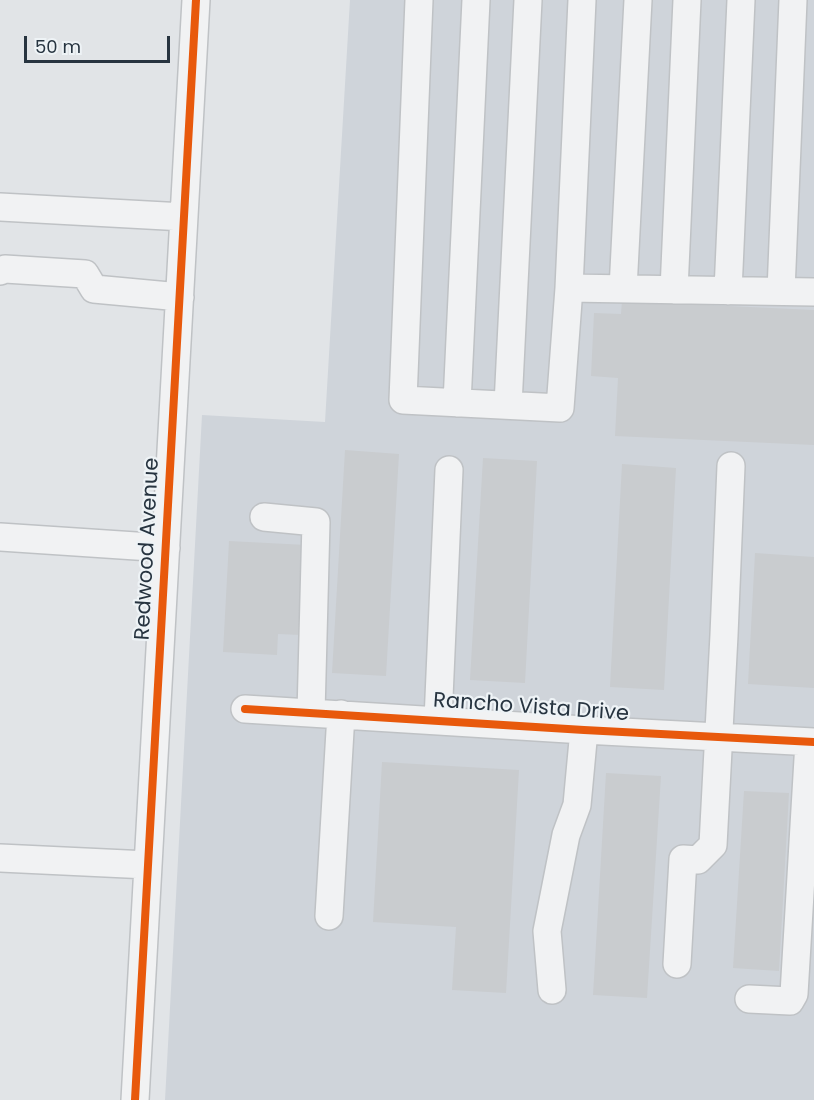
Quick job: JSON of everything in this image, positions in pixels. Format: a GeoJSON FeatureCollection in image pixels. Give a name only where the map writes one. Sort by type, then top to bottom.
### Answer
{"type":"FeatureCollection","features":[{"type":"Feature","properties":{"kind":"street","name":"Redwood Avenue"},"geometry":{"type":"LineString","coordinates":[[135,1100],[196,0]]}},
{"type":"Feature","properties":{"kind":"street"},"geometry":{"type":"LineString","coordinates":[[419,0],[403,400],[560,408],[569,288],[582,0]]}},
{"type":"Feature","properties":{"kind":"street"},"geometry":{"type":"LineString","coordinates":[[457,403],[476,0]]}},
{"type":"Feature","properties":{"kind":"street"},"geometry":{"type":"LineString","coordinates":[[508,405],[528,0]]}},
{"type":"Feature","properties":{"kind":"street"},"geometry":{"type":"LineString","coordinates":[[623,289],[638,0]]}},
{"type":"Feature","properties":{"kind":"street"},"geometry":{"type":"LineString","coordinates":[[674,290],[687,0]]}},
{"type":"Feature","properties":{"kind":"street"},"geometry":{"type":"LineString","coordinates":[[728,291],[741,0]]}},
{"type":"Feature","properties":{"kind":"street"},"geometry":{"type":"LineString","coordinates":[[781,291],[793,0]]}},
{"type":"Feature","properties":{"kind":"street"},"geometry":{"type":"LineString","coordinates":[[0,207],[184,217]]}},
{"type":"Feature","properties":{"kind":"street"},"geometry":{"type":"LineString","coordinates":[[0,271],[5,269],[84,274],[94,290],[180,297]]}},
{"type":"Feature","properties":{"kind":"street"},"geometry":{"type":"LineString","coordinates":[[569,288],[814,292]]}},
{"type":"Feature","properties":{"kind":"street"},"geometry":{"type":"LineString","coordinates":[[677,964],[683,860],[698,860],[713,844],[731,466]]}},
{"type":"Feature","properties":{"kind":"street"},"geometry":{"type":"LineString","coordinates":[[438,720],[449,470]]}},
{"type":"Feature","properties":{"kind":"street"},"geometry":{"type":"LineString","coordinates":[[264,517],[316,522],[311,712]]}},
{"type":"Feature","properties":{"kind":"street"},"geometry":{"type":"LineString","coordinates":[[0,537],[166,548]]}},
{"type":"Feature","properties":{"kind":"street","name":"Rancho Vista Drive"},"geometry":{"type":"LineString","coordinates":[[245,709],[812,742]]}},
{"type":"Feature","properties":{"kind":"street"},"geometry":{"type":"LineString","coordinates":[[329,916],[341,714]]}},
{"type":"Feature","properties":{"kind":"street"},"geometry":{"type":"LineString","coordinates":[[552,990],[547,931],[566,836],[577,805],[584,730]]}},
{"type":"Feature","properties":{"kind":"street"},"geometry":{"type":"LineString","coordinates":[[749,999],[790,1001],[794,994],[812,742]]}},
{"type":"Feature","properties":{"kind":"street"},"geometry":{"type":"LineString","coordinates":[[0,858],[148,865]]}},
{"type":"Feature","properties":{"kind":"shaded area"},"geometry":{"type":"Polygon","coordinates":[[[350,0],[814,0],[814,1100],[165,1100],[202,415],[325,422],[350,0]]]}},
{"type":"Feature","properties":{"kind":"building"},"geometry":{"type":"Polygon","coordinates":[[[622,301],[814,310],[814,445],[615,436],[618,378],[591,376],[594,313],[621,314],[622,301]]]}},
{"type":"Feature","properties":{"kind":"building"},"geometry":{"type":"Polygon","coordinates":[[[345,450],[399,454],[386,676],[332,673],[345,450]]]}},
{"type":"Feature","properties":{"kind":"building"},"geometry":{"type":"Polygon","coordinates":[[[483,458],[537,461],[525,683],[470,680],[483,458]]]}},
{"type":"Feature","properties":{"kind":"building"},"geometry":{"type":"Polygon","coordinates":[[[622,464],[676,468],[664,690],[610,687],[622,464]]]}},
{"type":"Feature","properties":{"kind":"building"},"geometry":{"type":"Polygon","coordinates":[[[229,541],[306,545],[301,635],[278,634],[277,655],[223,652],[229,541]]]}},
{"type":"Feature","properties":{"kind":"building"},"geometry":{"type":"Polygon","coordinates":[[[755,553],[814,557],[814,688],[748,684],[755,553]]]}},
{"type":"Feature","properties":{"kind":"building"},"geometry":{"type":"Polygon","coordinates":[[[382,762],[519,770],[506,993],[452,990],[456,927],[373,922],[382,762]]]}},
{"type":"Feature","properties":{"kind":"building"},"geometry":{"type":"Polygon","coordinates":[[[606,773],[661,776],[647,998],[593,995],[606,773]]]}},
{"type":"Feature","properties":{"kind":"building"},"geometry":{"type":"Polygon","coordinates":[[[744,791],[789,793],[779,971],[733,968],[744,791]]]}},
{"type":"Feature","properties":{"kind":"cycle path"},"geometry":{"type":"LineString","coordinates":[[135,1100],[196,0]]}},
{"type":"Feature","properties":{"kind":"cycle path"},"geometry":{"type":"LineString","coordinates":[[245,709],[814,742]]}}]}
